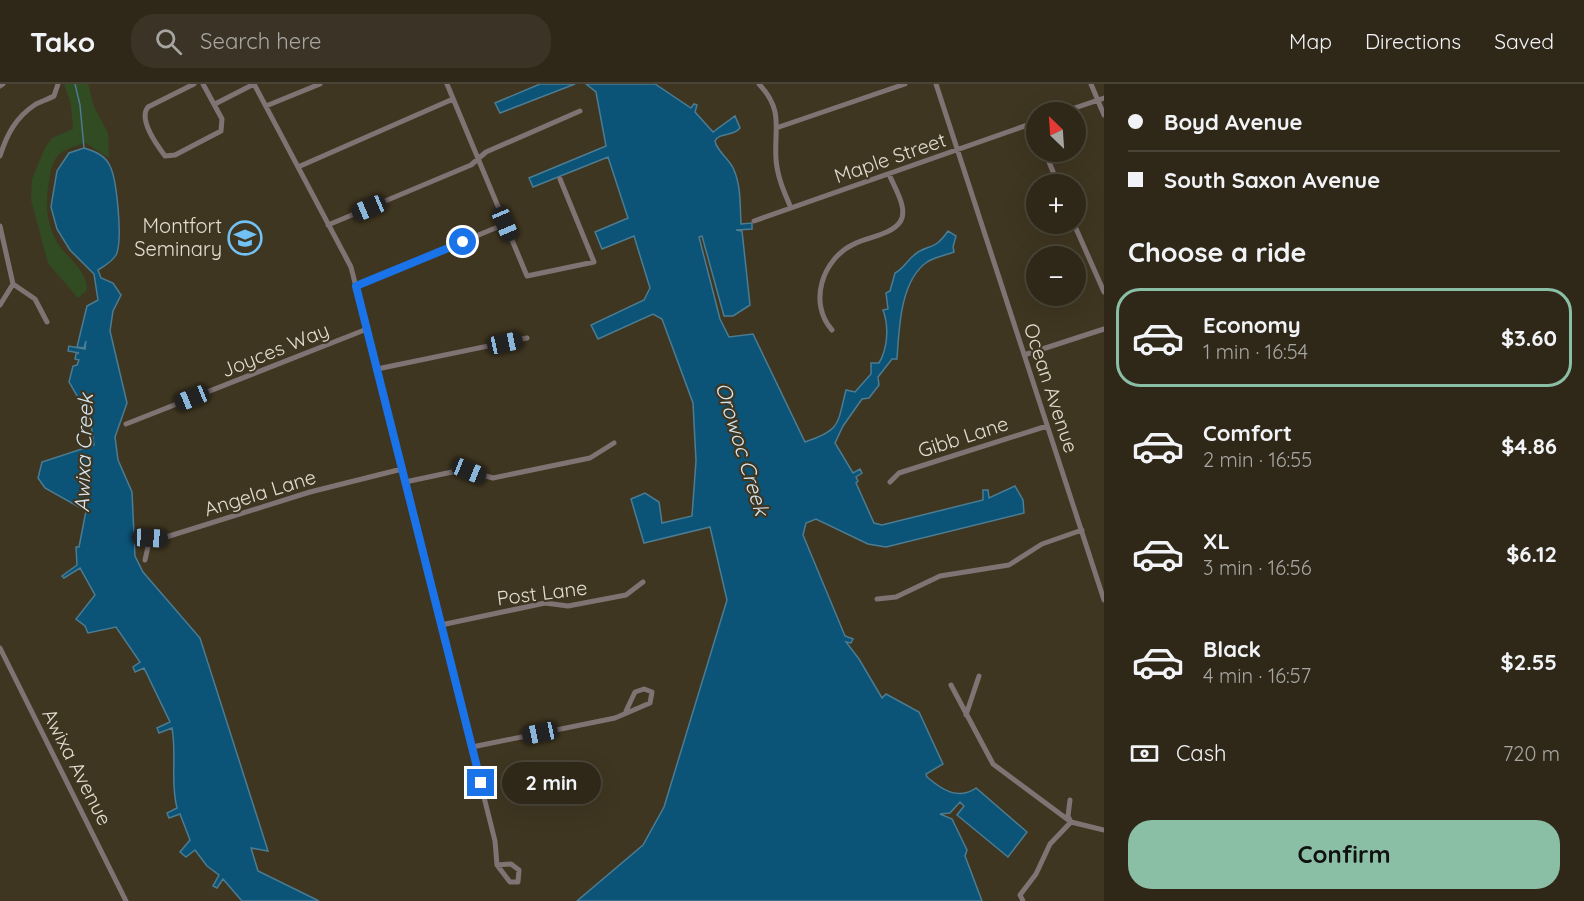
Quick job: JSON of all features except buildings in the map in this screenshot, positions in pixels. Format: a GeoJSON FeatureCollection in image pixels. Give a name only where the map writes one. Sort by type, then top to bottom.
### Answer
{"type":"FeatureCollection","features":[{"type":"Feature","properties":{"kind":"street"},"geometry":{"type":"LineString","coordinates":[[0,156],[9,133],[18,119],[36,105],[54,96],[58,84]]}},
{"type":"Feature","properties":{"kind":"street"},"geometry":{"type":"LineString","coordinates":[[194,84],[148,106],[144,112],[145,119],[165,156],[175,155],[221,131],[223,122],[202,84]]}},
{"type":"Feature","properties":{"kind":"street"},"geometry":{"type":"LineString","coordinates":[[215,104],[254,84],[351,267],[472,747],[495,842],[497,865],[510,882],[518,882],[519,870],[511,864],[497,865]]}},
{"type":"Feature","properties":{"kind":"street"},"geometry":{"type":"LineString","coordinates":[[266,106],[320,84]]}},
{"type":"Feature","properties":{"kind":"street"},"geometry":{"type":"LineString","coordinates":[[447,84],[526,276],[594,262],[560,179]]}},
{"type":"Feature","properties":{"kind":"street"},"geometry":{"type":"LineString","coordinates":[[759,84],[772,100],[779,127],[776,159],[779,175],[791,208]]}},
{"type":"Feature","properties":{"kind":"street"},"geometry":{"type":"LineString","coordinates":[[779,127],[905,84]]}},
{"type":"Feature","properties":{"kind":"street","name":"Ocean Avenue"},"geometry":{"type":"LineString","coordinates":[[936,84],[1104,600]]}},
{"type":"Feature","properties":{"kind":"street"},"geometry":{"type":"LineString","coordinates":[[1091,84],[1101,99],[1104,115]]}},
{"type":"Feature","properties":{"kind":"street"},"geometry":{"type":"LineString","coordinates":[[298,167],[453,99]]}},
{"type":"Feature","properties":{"kind":"street"},"geometry":{"type":"LineString","coordinates":[[1086,104],[1101,99]]}},
{"type":"Feature","properties":{"kind":"street"},"geometry":{"type":"LineString","coordinates":[[328,225],[471,165],[486,152],[580,111]]}},
{"type":"Feature","properties":{"kind":"street","name":"Maple Street"},"geometry":{"type":"LineString","coordinates":[[754,221],[1026,126]]}},
{"type":"Feature","properties":{"kind":"street"},"geometry":{"type":"LineString","coordinates":[[832,330],[824,321],[820,290],[831,264],[851,245],[884,232],[900,222],[903,212],[889,174]]}},
{"type":"Feature","properties":{"kind":"street"},"geometry":{"type":"LineString","coordinates":[[356,286],[505,224]]}},
{"type":"Feature","properties":{"kind":"street"},"geometry":{"type":"LineString","coordinates":[[0,226],[2,245],[13,284],[35,299],[47,322]]}},
{"type":"Feature","properties":{"kind":"street"},"geometry":{"type":"LineString","coordinates":[[1078,234],[1104,292]]}},
{"type":"Feature","properties":{"kind":"street"},"geometry":{"type":"LineString","coordinates":[[0,305],[13,284]]}},
{"type":"Feature","properties":{"kind":"street","name":"Joyces Way"},"geometry":{"type":"LineString","coordinates":[[126,424],[367,329]]}},
{"type":"Feature","properties":{"kind":"street"},"geometry":{"type":"LineString","coordinates":[[1024,355],[1104,329]]}},
{"type":"Feature","properties":{"kind":"street"},"geometry":{"type":"LineString","coordinates":[[377,369],[526,338]]}},
{"type":"Feature","properties":{"kind":"street","name":"Gibb Lane"},"geometry":{"type":"LineString","coordinates":[[890,482],[899,473],[1047,426]]}},
{"type":"Feature","properties":{"kind":"street"},"geometry":{"type":"LineString","coordinates":[[405,482],[459,471],[469,471],[493,478],[590,458],[614,443]]}},
{"type":"Feature","properties":{"kind":"street","name":"Angela Lane"},"geometry":{"type":"LineString","coordinates":[[145,560],[150,538],[163,538],[310,492],[402,469]]}},
{"type":"Feature","properties":{"kind":"street"},"geometry":{"type":"LineString","coordinates":[[877,598],[896,597],[940,576],[1009,565],[1042,544],[1082,530]]}},
{"type":"Feature","properties":{"kind":"street","name":"Post Lane"},"geometry":{"type":"LineString","coordinates":[[441,625],[545,603],[568,606],[626,595],[643,582]]}},
{"type":"Feature","properties":{"kind":"street","name":"Awixa Avenue"},"geometry":{"type":"LineString","coordinates":[[0,648],[126,901]]}},
{"type":"Feature","properties":{"kind":"street"},"geometry":{"type":"LineString","coordinates":[[966,715],[979,676]]}},
{"type":"Feature","properties":{"kind":"street"},"geometry":{"type":"LineString","coordinates":[[951,685],[993,765],[1071,822],[1104,830]]}},
{"type":"Feature","properties":{"kind":"street"},"geometry":{"type":"LineString","coordinates":[[472,747],[615,718],[626,711],[650,703],[652,692],[644,689],[635,692],[626,711]]}},
{"type":"Feature","properties":{"kind":"street"},"geometry":{"type":"LineString","coordinates":[[1070,800],[1068,816],[1071,822]]}},
{"type":"Feature","properties":{"kind":"street"},"geometry":{"type":"LineString","coordinates":[[1023,901],[1020,894],[1022,889],[1036,874],[1045,852],[1071,822]]}},
{"type":"Feature","properties":{"kind":"green space"},"geometry":{"type":"Polygon","coordinates":[[[64,84],[88,84],[94,107],[108,133],[109,158],[86,143],[59,154],[51,172],[47,198],[49,221],[58,244],[84,276],[87,290],[78,298],[48,263],[31,200],[32,179],[45,148],[52,138],[73,129],[71,104],[64,84]]]}},
{"type":"Feature","properties":{"kind":"water"},"geometry":{"type":"Polygon","coordinates":[[[540,84],[575,84],[500,113],[495,103],[540,84]]]}},
{"type":"Feature","properties":{"kind":"water","name":"Orowoc Creek"},"geometry":{"type":"Polygon","coordinates":[[[586,84],[655,84],[691,108],[694,104],[697,105],[695,112],[713,132],[735,116],[740,128],[734,133],[720,136],[715,141],[736,176],[740,196],[741,224],[752,223],[752,229],[736,230],[742,231],[750,305],[733,316],[724,316],[702,236],[699,237],[720,319],[729,337],[753,334],[805,442],[825,434],[836,425],[846,390],[855,392],[871,374],[871,363],[879,363],[887,337],[883,310],[888,309],[886,293],[890,291],[895,273],[918,252],[938,242],[948,231],[956,236],[954,252],[927,262],[911,281],[903,306],[897,359],[892,359],[878,377],[879,385],[869,398],[862,399],[843,426],[835,443],[853,473],[860,469],[862,473],[856,477],[858,481],[856,483],[874,523],[882,525],[983,500],[983,490],[988,490],[989,498],[1015,486],[1023,500],[1024,513],[886,547],[868,544],[816,519],[806,523],[803,535],[845,636],[853,639],[851,643],[846,642],[882,698],[886,694],[919,712],[943,764],[926,774],[927,777],[950,792],[963,793],[976,788],[1027,832],[1008,857],[957,815],[964,806],[960,802],[950,813],[940,814],[952,819],[967,850],[965,856],[982,901],[577,901],[643,845],[664,807],[727,600],[710,527],[644,543],[631,499],[645,493],[659,502],[662,523],[692,516],[696,461],[693,403],[662,319],[653,314],[598,339],[591,325],[644,300],[650,288],[634,236],[602,249],[595,232],[628,218],[608,157],[533,187],[529,178],[606,146],[596,92],[586,84]]]}},
{"type":"Feature","properties":{"kind":"water"},"geometry":{"type":"Polygon","coordinates":[[[84,148],[99,154],[108,162],[113,173],[117,197],[118,248],[112,260],[98,270],[101,278],[113,283],[121,295],[113,311],[110,331],[127,403],[115,437],[118,460],[132,492],[135,556],[143,572],[200,638],[268,851],[251,848],[258,871],[319,901],[242,901],[223,879],[217,888],[213,886],[219,875],[207,866],[195,850],[186,857],[180,852],[190,840],[180,814],[169,818],[167,813],[177,808],[172,728],[159,733],[157,728],[170,722],[144,668],[135,672],[133,667],[140,662],[116,627],[88,633],[85,626],[76,619],[95,595],[80,568],[64,578],[62,576],[77,565],[76,547],[79,547],[86,511],[45,488],[38,478],[42,462],[94,445],[90,418],[69,382],[73,366],[77,365],[79,360],[75,359],[76,354],[79,353],[68,351],[69,346],[85,349],[86,341],[84,348],[77,347],[87,306],[98,300],[94,274],[70,250],[57,229],[51,207],[57,171],[69,153],[84,148]]]}},
{"type":"Feature","properties":{"kind":"waterway","name":"Awixa Creek"},"geometry":{"type":"LineString","coordinates":[[75,84],[80,105],[84,148]]}},
{"type":"Feature","properties":{"kind":"place","name":"Montfort Seminary"},"geometry":{"type":"Point","coordinates":[245,238]}},
{"type":"Feature","properties":{"kind":"route"},"geometry":{"type":"LineString","coordinates":[[463,242],[356,286],[481,783]]}}]}
